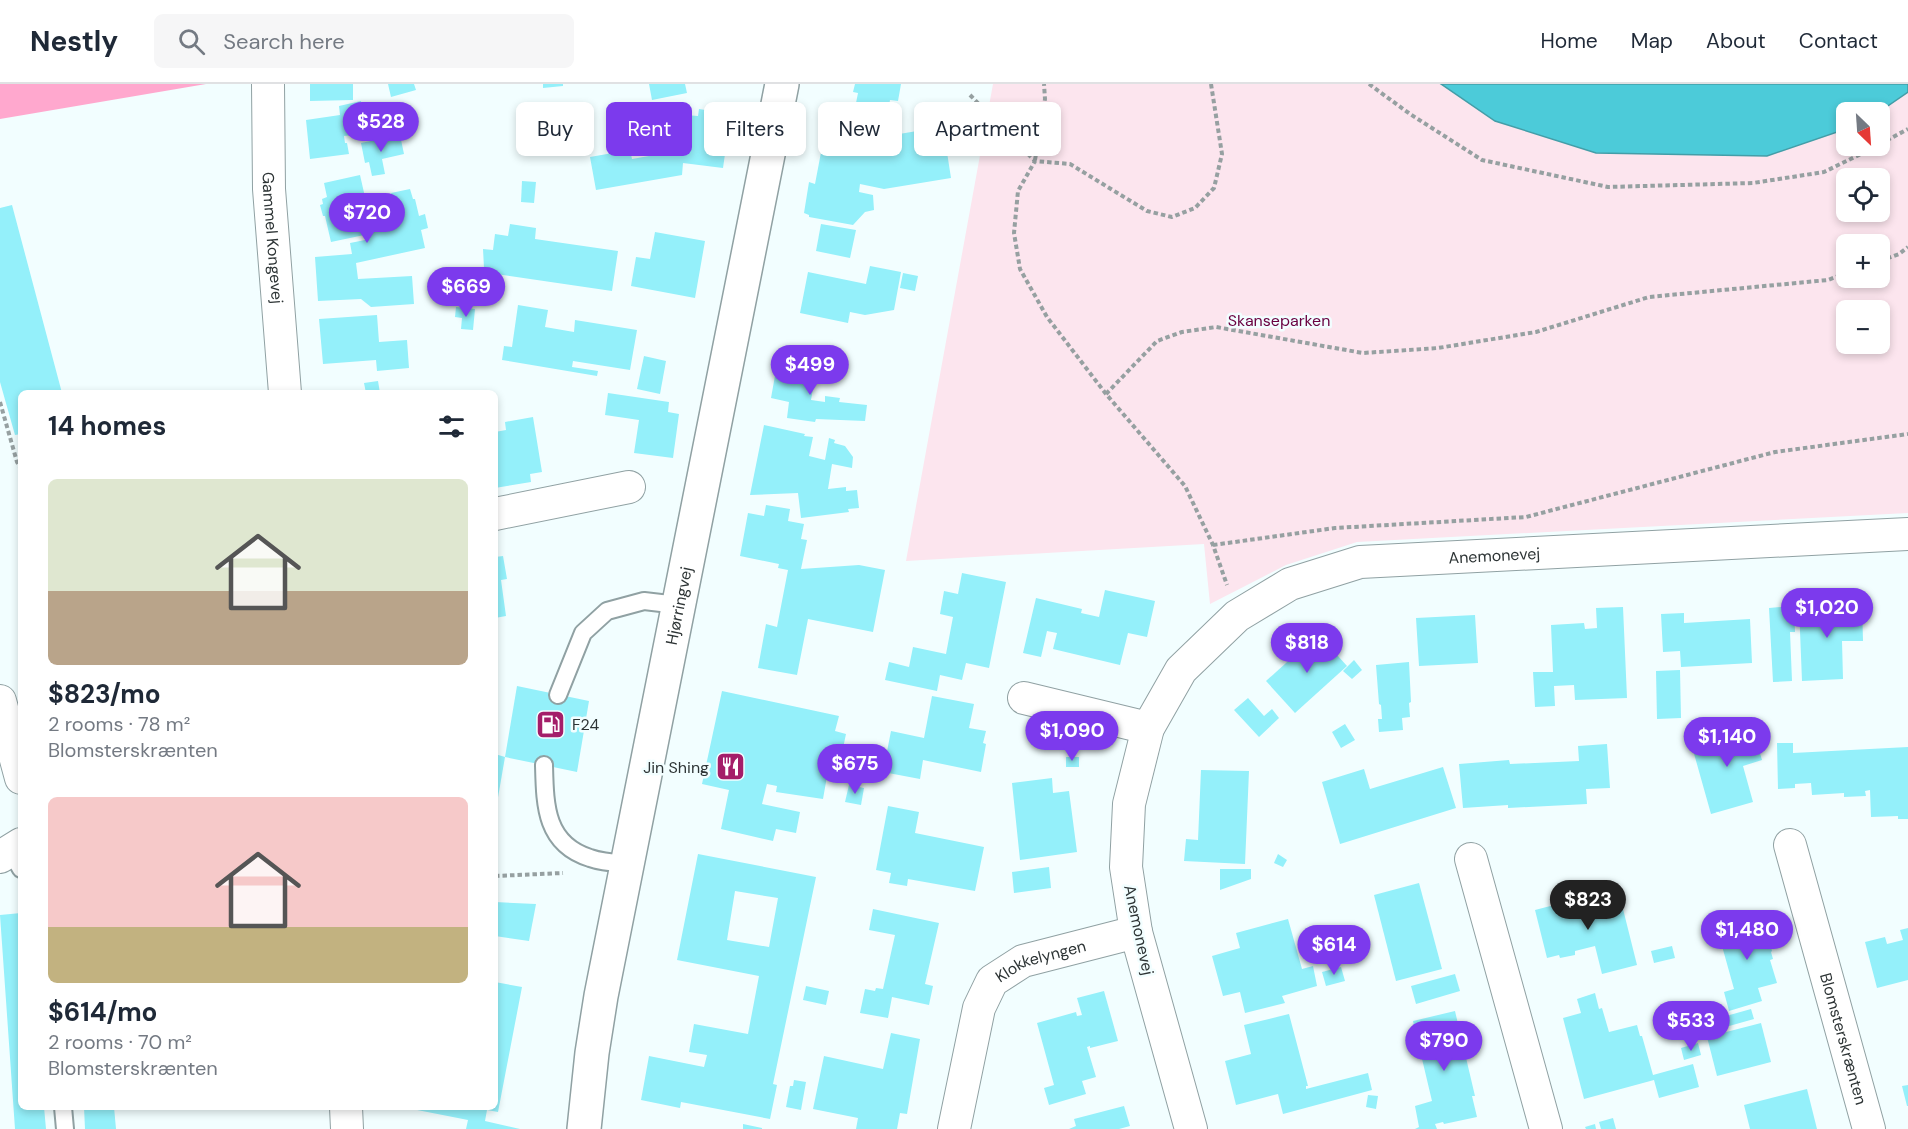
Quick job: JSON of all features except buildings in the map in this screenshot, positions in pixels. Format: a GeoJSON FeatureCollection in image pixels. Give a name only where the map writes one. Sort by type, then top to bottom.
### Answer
{"type":"FeatureCollection","features":[{"type":"Feature","properties":{"kind":"main road","name":"Hjørringvej"},"geometry":{"type":"LineString","coordinates":[[584,1129],[601,996],[782,84]]}},
{"type":"Feature","properties":{"kind":"street","name":"Gammel Kongevej"},"geometry":{"type":"LineString","coordinates":[[268,84],[268,189],[285,390]]}},
{"type":"Feature","properties":{"kind":"street"},"geometry":{"type":"LineString","coordinates":[[498,513],[630,487]]}},
{"type":"Feature","properties":{"kind":"street","name":"Anemonevej"},"geometry":{"type":"LineString","coordinates":[[1191,1129],[1136,932],[1126,867],[1129,804],[1148,728],[1181,670],[1237,616],[1290,584],[1360,562],[1908,534]]}},
{"type":"Feature","properties":{"kind":"street"},"geometry":{"type":"LineString","coordinates":[[1024,698],[1148,728]]}},
{"type":"Feature","properties":{"kind":"street"},"geometry":{"type":"LineString","coordinates":[[0,702],[18,767]]}},
{"type":"Feature","properties":{"kind":"street","name":"Blomsterskrænten"},"geometry":{"type":"LineString","coordinates":[[1790,845],[1869,1129]]}},
{"type":"Feature","properties":{"kind":"street"},"geometry":{"type":"LineString","coordinates":[[1471,859],[1546,1129]]}},
{"type":"Feature","properties":{"kind":"street","name":"Klokkelyngen"},"geometry":{"type":"LineString","coordinates":[[954,1129],[979,1008],[992,981],[1023,961],[1136,932]]}},
{"type":"Feature","properties":{"kind":"street"},"geometry":{"type":"LineString","coordinates":[[346,1110],[347,1129]]}},
{"type":"Feature","properties":{"kind":"lane"},"geometry":{"type":"LineString","coordinates":[[558,695],[583,633],[608,611],[644,601],[678,605]]}},
{"type":"Feature","properties":{"kind":"lane"},"geometry":{"type":"LineString","coordinates":[[544,765],[548,821],[563,844],[579,855],[627,864]]}},
{"type":"Feature","properties":{"kind":"lane"},"geometry":{"type":"LineString","coordinates":[[63,1110],[65,1129]]}},
{"type":"Feature","properties":{"kind":"path"},"geometry":{"type":"LineString","coordinates":[[1044,84],[1045,99],[1035,161],[1018,191],[1014,232],[1020,269],[1047,317],[1106,394],[1185,486],[1213,545],[1237,616]]}},
{"type":"Feature","properties":{"kind":"path"},"geometry":{"type":"LineString","coordinates":[[970,95],[1035,161],[1070,164],[1147,211],[1172,217],[1195,208],[1214,188],[1222,154],[1211,84]]}},
{"type":"Feature","properties":{"kind":"path"},"geometry":{"type":"LineString","coordinates":[[1369,84],[1410,114],[1482,160],[1608,188],[1753,183],[1824,172],[1856,156]]}},
{"type":"Feature","properties":{"kind":"path"},"geometry":{"type":"LineString","coordinates":[[1890,139],[1908,131]]}},
{"type":"Feature","properties":{"kind":"path"},"geometry":{"type":"LineString","coordinates":[[1890,257],[1908,247]]}},
{"type":"Feature","properties":{"kind":"path"},"geometry":{"type":"LineString","coordinates":[[1106,394],[1157,341],[1182,332],[1215,327],[1363,353],[1427,349],[1536,332],[1649,297],[1827,280],[1836,277]]}},
{"type":"Feature","properties":{"kind":"path"},"geometry":{"type":"LineString","coordinates":[[0,402],[18,465]]}},
{"type":"Feature","properties":{"kind":"path"},"geometry":{"type":"LineString","coordinates":[[1213,545],[1335,528],[1526,517],[1775,452],[1908,434]]}},
{"type":"Feature","properties":{"kind":"path"},"geometry":{"type":"LineString","coordinates":[[498,876],[561,875],[579,855]]}},
{"type":"Feature","properties":{"kind":"green space","name":"Skanseparken"},"geometry":{"type":"Polygon","coordinates":[[[993,84],[1908,84],[1908,513],[1357,542],[1286,565],[1210,604],[1204,544],[906,561],[980,156],[1061,156],[1061,102],[990,102],[993,84]]]}},
{"type":"Feature","properties":{"kind":"shaded area"},"geometry":{"type":"Polygon","coordinates":[[[0,84],[206,84],[0,119],[0,84]]]}},
{"type":"Feature","properties":{"kind":"water"},"geometry":{"type":"Polygon","coordinates":[[[1441,84],[1908,84],[1908,92],[1890,104],[1890,102],[1836,102],[1836,132],[1767,156],[1596,153],[1495,121],[1441,84]]]}},
{"type":"Feature","properties":{"kind":"place","name":"F24"},"geometry":{"type":"Point","coordinates":[551,724]}},
{"type":"Feature","properties":{"kind":"place","name":"Jin Shing"},"geometry":{"type":"Point","coordinates":[730,767]}}]}
